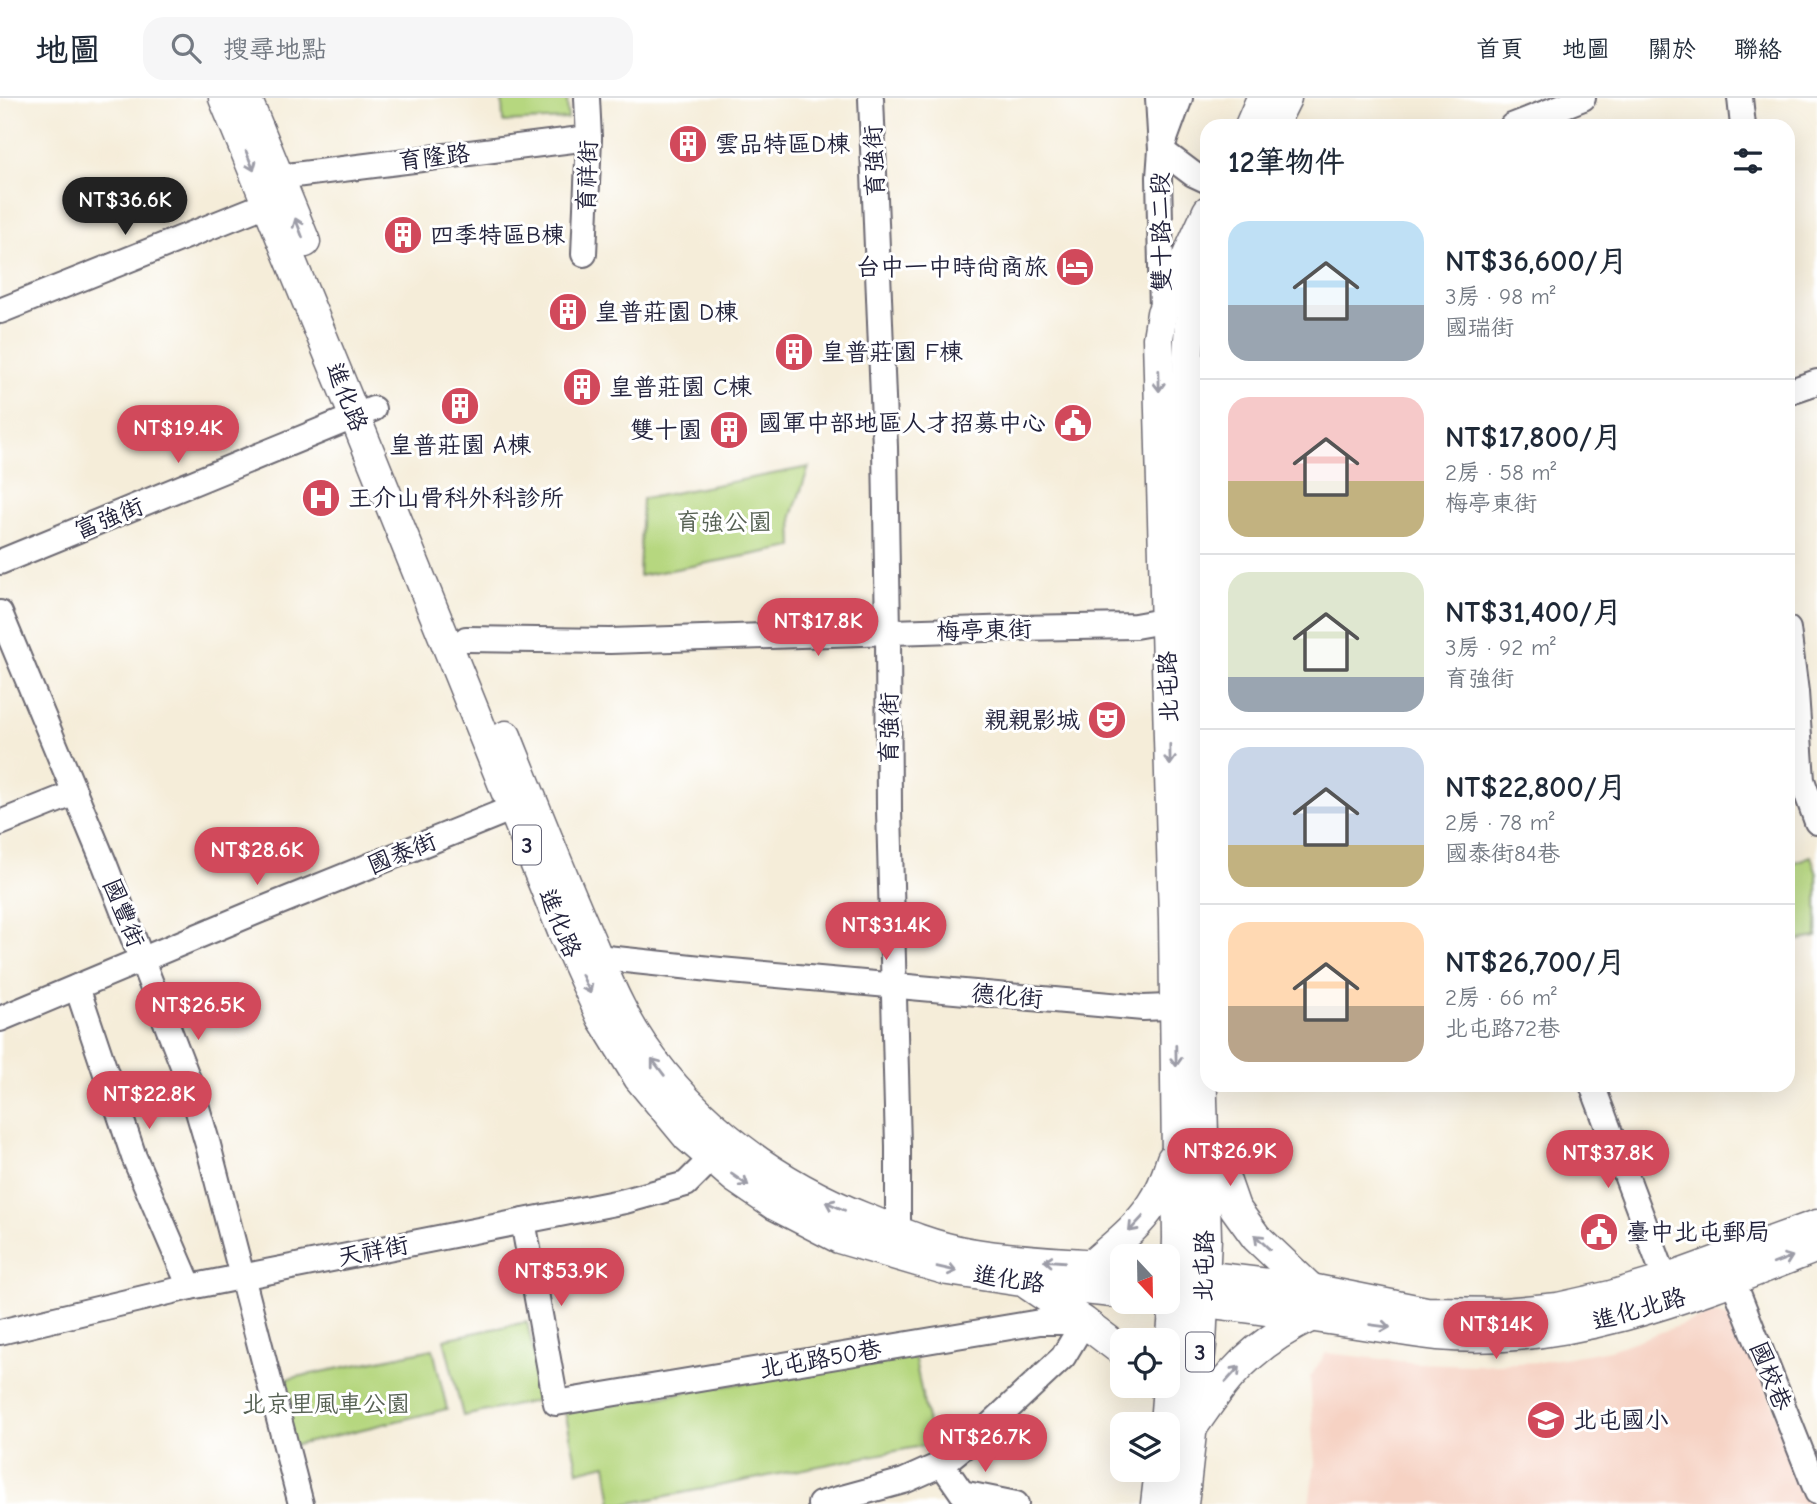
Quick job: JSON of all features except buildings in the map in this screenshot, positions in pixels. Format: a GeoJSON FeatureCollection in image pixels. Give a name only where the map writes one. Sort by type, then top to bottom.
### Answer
{"type":"FeatureCollection","features":[{"type":"Feature","properties":{"kind":"main road","name":"進化路"},"geometry":{"type":"LineString","coordinates":[[224,98],[267,204],[466,639],[564,934],[602,1018],[639,1078],[688,1137],[771,1171],[820,1199],[898,1231],[968,1253],[1107,1266]]}},
{"type":"Feature","properties":{"kind":"main road","name":"進化路"},"geometry":{"type":"LineString","coordinates":[[246,98],[337,325],[364,413],[522,804],[623,1014],[663,1074],[719,1132],[721,1150],[734,1177],[775,1205],[839,1238],[948,1270],[1110,1292]]}},
{"type":"Feature","properties":{"kind":"main road"},"geometry":{"type":"LineString","coordinates":[[1253,119],[1262,98]]}},
{"type":"Feature","properties":{"kind":"main road"},"geometry":{"type":"LineString","coordinates":[[1276,119],[1286,98]]}},
{"type":"Feature","properties":{"kind":"main road","name":"北屯路"},"geometry":{"type":"LineString","coordinates":[[1188,616],[1158,338],[1163,313],[1200,229]]}},
{"type":"Feature","properties":{"kind":"main road","name":"北屯路"},"geometry":{"type":"LineString","coordinates":[[1174,1412],[1183,1287],[1177,1142],[1194,1005],[1198,806],[1188,616],[1188,356],[1190,325],[1200,291]]}},
{"type":"Feature","properties":{"kind":"main road","name":"北屯路"},"geometry":{"type":"LineString","coordinates":[[1194,1005],[1200,1076]]}},
{"type":"Feature","properties":{"kind":"main road","name":"北屯路"},"geometry":{"type":"LineString","coordinates":[[1183,1287],[1206,1222],[1201,1092]]}},
{"type":"Feature","properties":{"kind":"main road"},"geometry":{"type":"LineString","coordinates":[[1180,1420],[1219,1389],[1247,1360],[1292,1326],[1312,1303],[1235,1208],[1215,1154],[1202,1100]]}},
{"type":"Feature","properties":{"kind":"main road"},"geometry":{"type":"LineString","coordinates":[[1107,1266],[1133,1227],[1152,1206],[1164,1184],[1177,1142]]}},
{"type":"Feature","properties":{"kind":"main road","name":"進化北路"},"geometry":{"type":"LineString","coordinates":[[1728,1269],[1817,1225]]}},
{"type":"Feature","properties":{"kind":"main road","name":"進化北路"},"geometry":{"type":"LineString","coordinates":[[1183,1287],[1312,1303],[1438,1335],[1532,1334],[1575,1327],[1728,1269],[1817,1247]]}},
{"type":"Feature","properties":{"kind":"main road"},"geometry":{"type":"LineString","coordinates":[[1023,1281],[1110,1342]]}},
{"type":"Feature","properties":{"kind":"main road","name":"北屯路"},"geometry":{"type":"LineString","coordinates":[[1180,1481],[1183,1504]]}},
{"type":"Feature","properties":{"kind":"main road"},"geometry":{"type":"LineString","coordinates":[[1156,1504],[1159,1482]]}},
{"type":"Feature","properties":{"kind":"street","name":"育祥街"},"geometry":{"type":"LineString","coordinates":[[584,254],[589,138],[587,98]]}},
{"type":"Feature","properties":{"kind":"street","name":"育強街"},"geometry":{"type":"LineString","coordinates":[[871,98],[885,447],[898,1231]]}},
{"type":"Feature","properties":{"kind":"street","name":"雙十路二段"},"geometry":{"type":"LineString","coordinates":[[1158,98],[1163,313]]}},
{"type":"Feature","properties":{"kind":"street","name":"雙十路二段"},"geometry":{"type":"LineString","coordinates":[[1161,150],[1180,98]]}},
{"type":"Feature","properties":{"kind":"street"},"geometry":{"type":"LineString","coordinates":[[1530,119],[1583,98]]}},
{"type":"Feature","properties":{"kind":"street"},"geometry":{"type":"LineString","coordinates":[[1740,98],[1742,119]]}},
{"type":"Feature","properties":{"kind":"street","name":"育隆路"},"geometry":{"type":"LineString","coordinates":[[279,177],[589,138]]}},
{"type":"Feature","properties":{"kind":"street","name":"雙十路二段"},"geometry":{"type":"LineString","coordinates":[[1161,150],[1200,177]]}},
{"type":"Feature","properties":{"kind":"street"},"geometry":{"type":"LineString","coordinates":[[0,311],[267,204]]}},
{"type":"Feature","properties":{"kind":"street"},"geometry":{"type":"LineString","coordinates":[[1795,390],[1817,382]]}},
{"type":"Feature","properties":{"kind":"street","name":"富強街"},"geometry":{"type":"LineString","coordinates":[[0,562],[364,413]]}},
{"type":"Feature","properties":{"kind":"street","name":"國豐街"},"geometry":{"type":"LineString","coordinates":[[0,613],[75,793],[190,1084],[301,1504]]}},
{"type":"Feature","properties":{"kind":"street","name":"梅亭東街"},"geometry":{"type":"LineString","coordinates":[[466,639],[610,641],[1135,626],[1188,616]]}},
{"type":"Feature","properties":{"kind":"street"},"geometry":{"type":"LineString","coordinates":[[1795,684],[1802,780],[1817,822]]}},
{"type":"Feature","properties":{"kind":"street"},"geometry":{"type":"LineString","coordinates":[[0,823],[75,793]]}},
{"type":"Feature","properties":{"kind":"street","name":"國泰街"},"geometry":{"type":"LineString","coordinates":[[0,1019],[522,804]]}},
{"type":"Feature","properties":{"kind":"street","name":"德化街"},"geometry":{"type":"LineString","coordinates":[[597,957],[1143,1008],[1194,1005]]}},
{"type":"Feature","properties":{"kind":"street"},"geometry":{"type":"LineString","coordinates":[[77,987],[134,1157],[190,1287]]}},
{"type":"Feature","properties":{"kind":"street"},"geometry":{"type":"LineString","coordinates":[[1595,1092],[1669,1290]]}},
{"type":"Feature","properties":{"kind":"street","name":"天祥街"},"geometry":{"type":"LineString","coordinates":[[0,1332],[242,1276],[625,1201],[686,1184],[721,1150]]}},
{"type":"Feature","properties":{"kind":"street","name":"北屯路50巷"},"geometry":{"type":"LineString","coordinates":[[523,1222],[556,1403],[1040,1322],[1084,1322]]}},
{"type":"Feature","properties":{"kind":"street","name":"國校巷"},"geometry":{"type":"LineString","coordinates":[[1728,1269],[1817,1492]]}},
{"type":"Feature","properties":{"kind":"street"},"geometry":{"type":"LineString","coordinates":[[820,1504],[904,1481],[942,1464],[987,1428],[1063,1357],[1084,1322]]}},
{"type":"Feature","properties":{"kind":"street"},"geometry":{"type":"LineString","coordinates":[[942,1464],[962,1493],[1016,1504]]}},
{"type":"Feature","properties":{"kind":"shaded area","name":"北屯國小"},"geometry":{"type":"Polygon","coordinates":[[[1715,1313],[1741,1321],[1810,1504],[1309,1504],[1315,1463],[1310,1377],[1326,1353],[1418,1363],[1475,1365],[1539,1362],[1610,1350],[1715,1313]]]}},
{"type":"Feature","properties":{"kind":"green space"},"geometry":{"type":"Polygon","coordinates":[[[502,98],[567,98],[568,119],[503,122],[502,98]]]}},
{"type":"Feature","properties":{"kind":"green space","name":"育強公園"},"geometry":{"type":"Polygon","coordinates":[[[809,467],[792,516],[793,547],[639,576],[642,499],[809,467]]]}},
{"type":"Feature","properties":{"kind":"green space"},"geometry":{"type":"Polygon","coordinates":[[[1811,856],[1817,875],[1817,937],[1795,941],[1795,862],[1811,856]]]}},
{"type":"Feature","properties":{"kind":"green space"},"geometry":{"type":"Polygon","coordinates":[[[527,1322],[542,1391],[536,1401],[463,1416],[444,1339],[527,1322]]]}},
{"type":"Feature","properties":{"kind":"green space","name":"北京里風車公園"},"geometry":{"type":"Polygon","coordinates":[[[433,1349],[447,1409],[292,1446],[277,1381],[433,1349]]]}},
{"type":"Feature","properties":{"kind":"green space"},"geometry":{"type":"Polygon","coordinates":[[[914,1355],[932,1444],[626,1504],[612,1504],[606,1464],[578,1471],[565,1412],[914,1355]]]}},
{"type":"Feature","properties":{"kind":"place","name":"雲品特區D棟"},"geometry":{"type":"Point","coordinates":[688,144]}},
{"type":"Feature","properties":{"kind":"place","name":"四季特區B棟"},"geometry":{"type":"Point","coordinates":[403,235]}},
{"type":"Feature","properties":{"kind":"place","name":"台中一中時尚商旅"},"geometry":{"type":"Point","coordinates":[1075,267]}},
{"type":"Feature","properties":{"kind":"place","name":"皇普莊園 D棟"},"geometry":{"type":"Point","coordinates":[568,312]}},
{"type":"Feature","properties":{"kind":"place","name":"皇普莊園 F棟"},"geometry":{"type":"Point","coordinates":[794,352]}},
{"type":"Feature","properties":{"kind":"place","name":"皇普莊園 C棟"},"geometry":{"type":"Point","coordinates":[582,387]}},
{"type":"Feature","properties":{"kind":"place","name":"皇普莊園 A棟"},"geometry":{"type":"Point","coordinates":[460,406]}},
{"type":"Feature","properties":{"kind":"place","name":"國軍中部地區人才招募中心"},"geometry":{"type":"Point","coordinates":[1073,423]}},
{"type":"Feature","properties":{"kind":"place","name":"雙十園"},"geometry":{"type":"Point","coordinates":[729,430]}},
{"type":"Feature","properties":{"kind":"place","name":"王介山骨科外科診所"},"geometry":{"type":"Point","coordinates":[321,498]}},
{"type":"Feature","properties":{"kind":"place","name":"親親影城"},"geometry":{"type":"Point","coordinates":[1107,720]}},
{"type":"Feature","properties":{"kind":"place","name":"臺中北屯郵局"},"geometry":{"type":"Point","coordinates":[1599,1232]}},
{"type":"Feature","properties":{"kind":"place","name":"北屯國小"},"geometry":{"type":"Point","coordinates":[1546,1420]}}]}
